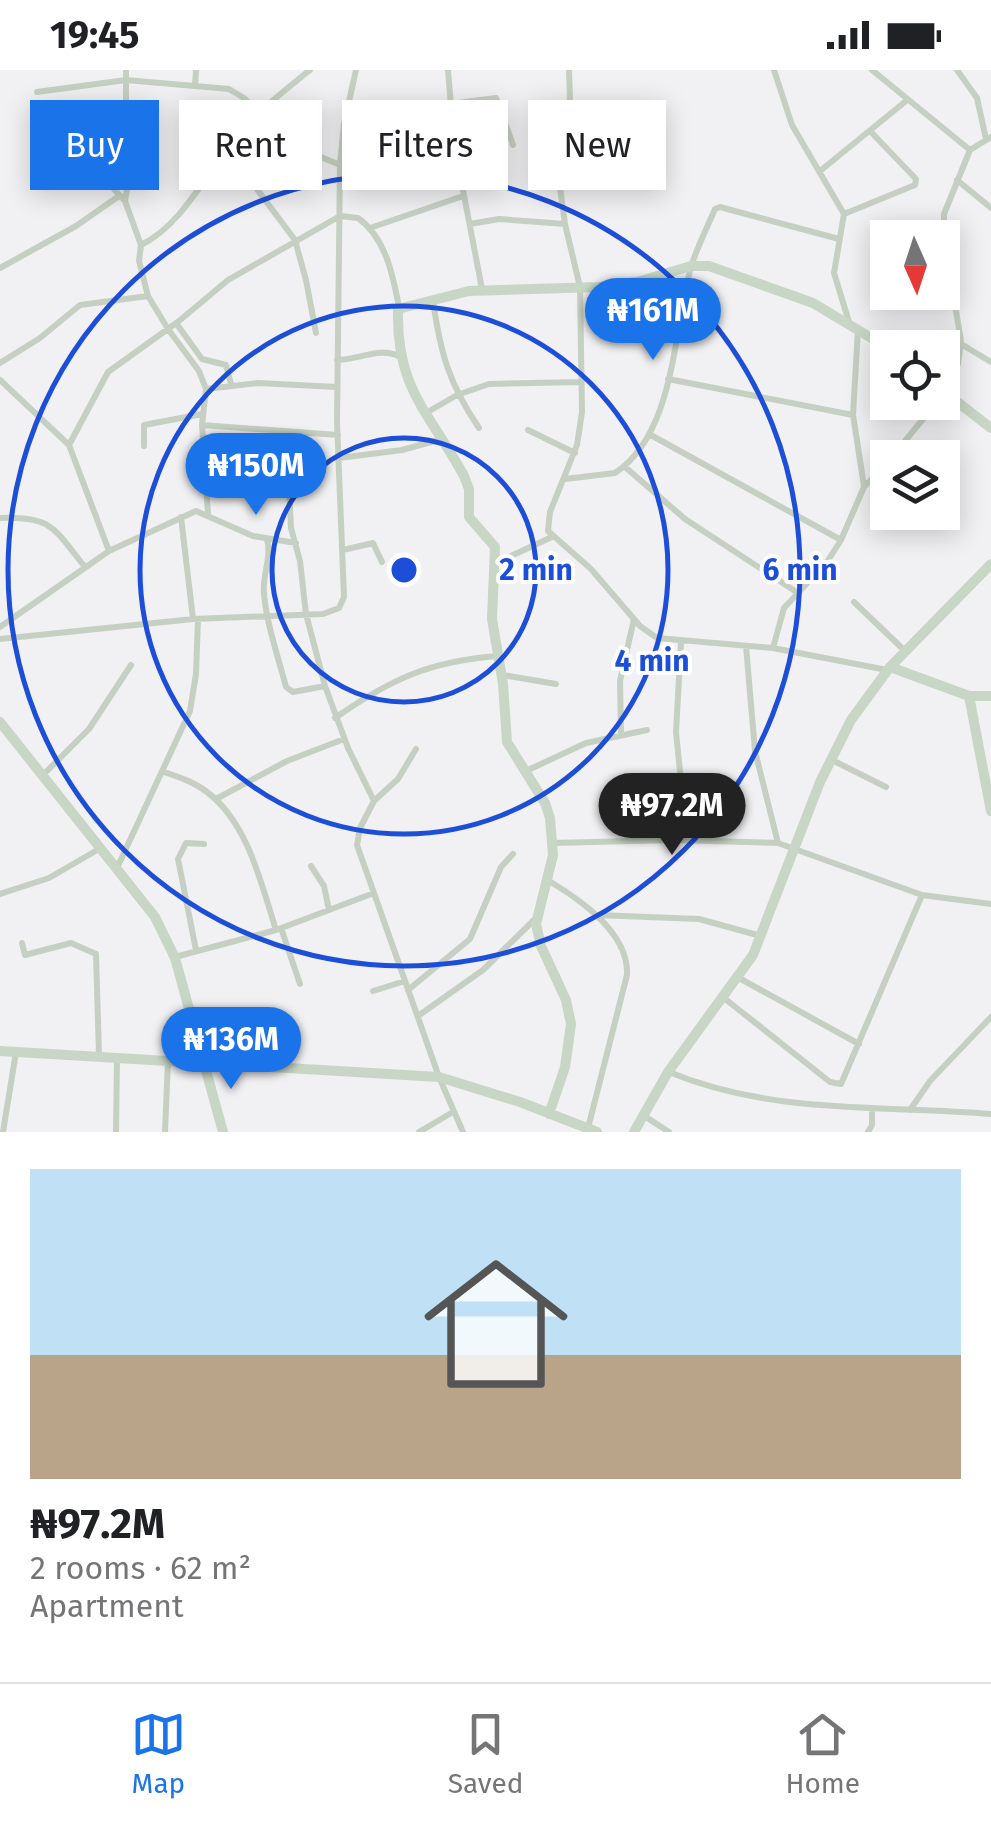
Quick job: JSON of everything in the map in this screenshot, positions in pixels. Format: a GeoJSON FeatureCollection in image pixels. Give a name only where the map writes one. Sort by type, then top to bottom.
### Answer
{"type":"FeatureCollection","features":[{"type":"Feature","properties":{"kind":"street"},"geometry":{"type":"LineString","coordinates":[[0,268],[122,199],[133,155],[126,70]]}},
{"type":"Feature","properties":{"kind":"street"},"geometry":{"type":"LineString","coordinates":[[195,86],[196,70]]}},
{"type":"Feature","properties":{"kind":"street"},"geometry":{"type":"LineString","coordinates":[[277,100],[308,70]]}},
{"type":"Feature","properties":{"kind":"street"},"geometry":{"type":"LineString","coordinates":[[350,100],[356,70]]}},
{"type":"Feature","properties":{"kind":"street"},"geometry":{"type":"LineString","coordinates":[[448,70],[450,100]]}},
{"type":"Feature","properties":{"kind":"street"},"geometry":{"type":"LineString","coordinates":[[569,70],[570,100]]}},
{"type":"Feature","properties":{"kind":"street"},"geometry":{"type":"LineString","coordinates":[[774,70],[792,125],[844,214],[834,280],[854,325],[853,415],[864,487]]}},
{"type":"Feature","properties":{"kind":"street"},"geometry":{"type":"LineString","coordinates":[[872,70],[970,150]]}},
{"type":"Feature","properties":{"kind":"street"},"geometry":{"type":"LineString","coordinates":[[956,70],[977,98],[988,138],[970,150],[944,214],[960,351]]}},
{"type":"Feature","properties":{"kind":"street"},"geometry":{"type":"LineString","coordinates":[[37,92],[126,80],[229,90],[243,100]]}},
{"type":"Feature","properties":{"kind":"street"},"geometry":{"type":"LineString","coordinates":[[820,172],[906,100]]}},
{"type":"Feature","properties":{"kind":"street"},"geometry":{"type":"LineString","coordinates":[[508,132],[513,146]]}},
{"type":"Feature","properties":{"kind":"street"},"geometry":{"type":"LineString","coordinates":[[844,214],[915,184],[916,179],[872,132]]}},
{"type":"Feature","properties":{"kind":"street"},"geometry":{"type":"LineString","coordinates":[[0,639],[195,619],[332,612],[342,602],[337,360],[342,145]]}},
{"type":"Feature","properties":{"kind":"street"},"geometry":{"type":"LineString","coordinates":[[322,157],[340,165]]}},
{"type":"Feature","properties":{"kind":"street"},"geometry":{"type":"LineString","coordinates":[[957,180],[991,208]]}},
{"type":"Feature","properties":{"kind":"street"},"geometry":{"type":"LineString","coordinates":[[114,190],[122,199],[141,246],[139,261],[148,296],[196,366],[206,389],[202,424],[208,514]]}},
{"type":"Feature","properties":{"kind":"street"},"geometry":{"type":"LineString","coordinates":[[141,246],[156,236],[195,190]]}},
{"type":"Feature","properties":{"kind":"street"},"geometry":{"type":"LineString","coordinates":[[257,190],[294,240],[316,333]]}},
{"type":"Feature","properties":{"kind":"street"},"geometry":{"type":"LineString","coordinates":[[462,190],[482,289]]}},
{"type":"Feature","properties":{"kind":"street"},"geometry":{"type":"LineString","coordinates":[[560,190],[580,287],[580,432],[547,520],[548,530],[656,638],[772,648],[889,669],[969,696],[991,696]]}},
{"type":"Feature","properties":{"kind":"street"},"geometry":{"type":"LineString","coordinates":[[370,228],[463,196]]}},
{"type":"Feature","properties":{"kind":"street"},"geometry":{"type":"LineString","coordinates":[[564,479],[606,475],[624,466],[649,434],[668,379],[692,266],[717,207],[839,238]]}},
{"type":"Feature","properties":{"kind":"street"},"geometry":{"type":"LineString","coordinates":[[69,445],[108,372],[228,280],[340,216],[358,218],[370,228],[392,270],[399,307],[400,357],[407,381],[468,484],[470,517],[495,547],[492,619],[506,742],[548,810],[553,843],[549,881],[536,918],[538,938],[566,1000],[571,1024],[565,1068],[550,1114]]}},
{"type":"Feature","properties":{"kind":"street"},"geometry":{"type":"LineString","coordinates":[[470,224],[499,220],[565,224]]}},
{"type":"Feature","properties":{"kind":"street"},"geometry":{"type":"LineString","coordinates":[[399,307],[482,289],[624,284],[692,266],[716,268],[778,288],[870,336]]}},
{"type":"Feature","properties":{"kind":"street"},"geometry":{"type":"LineString","coordinates":[[0,363],[40,338],[80,305],[148,296]]}},
{"type":"Feature","properties":{"kind":"street"},"geometry":{"type":"LineString","coordinates":[[433,299],[441,352],[457,395],[479,428]]}},
{"type":"Feature","properties":{"kind":"street"},"geometry":{"type":"LineString","coordinates":[[176,323],[202,360],[226,364],[231,384]]}},
{"type":"Feature","properties":{"kind":"street"},"geometry":{"type":"LineString","coordinates":[[961,344],[991,362]]}},
{"type":"Feature","properties":{"kind":"street"},"geometry":{"type":"LineString","coordinates":[[337,360],[384,351],[400,357]]}},
{"type":"Feature","properties":{"kind":"street"},"geometry":{"type":"LineString","coordinates":[[668,379],[853,415]]}},
{"type":"Feature","properties":{"kind":"street"},"geometry":{"type":"LineString","coordinates":[[0,380],[69,445],[109,551]]}},
{"type":"Feature","properties":{"kind":"street"},"geometry":{"type":"LineString","coordinates":[[426,413],[477,386],[502,382],[581,382]]}},
{"type":"Feature","properties":{"kind":"street"},"geometry":{"type":"LineString","coordinates":[[206,389],[231,384],[337,387]]}},
{"type":"Feature","properties":{"kind":"street"},"geometry":{"type":"LineString","coordinates":[[960,405],[991,428]]}},
{"type":"Feature","properties":{"kind":"street"},"geometry":{"type":"LineString","coordinates":[[144,446],[144,425],[202,414]]}},
{"type":"Feature","properties":{"kind":"street"},"geometry":{"type":"LineString","coordinates":[[906,440],[922,420]]}},
{"type":"Feature","properties":{"kind":"street"},"geometry":{"type":"LineString","coordinates":[[202,424],[338,435]]}},
{"type":"Feature","properties":{"kind":"street"},"geometry":{"type":"LineString","coordinates":[[528,430],[574,454]]}},
{"type":"Feature","properties":{"kind":"street"},"geometry":{"type":"LineString","coordinates":[[649,434],[841,540]]}},
{"type":"Feature","properties":{"kind":"street"},"geometry":{"type":"LineString","coordinates":[[338,458],[402,450],[443,439]]}},
{"type":"Feature","properties":{"kind":"street"},"geometry":{"type":"LineString","coordinates":[[624,466],[685,519],[798,593]]}},
{"type":"Feature","properties":{"kind":"street"},"geometry":{"type":"LineString","coordinates":[[772,648],[778,619],[827,562],[870,481]]}},
{"type":"Feature","properties":{"kind":"street"},"geometry":{"type":"LineString","coordinates":[[289,486],[291,528],[306,614],[325,686],[344,739],[374,801]]}},
{"type":"Feature","properties":{"kind":"street"},"geometry":{"type":"LineString","coordinates":[[0,627],[109,551],[196,511],[234,529],[296,543]]}},
{"type":"Feature","properties":{"kind":"street"},"geometry":{"type":"LineString","coordinates":[[117,868],[190,712],[196,674],[195,619],[181,516]]}},
{"type":"Feature","properties":{"kind":"street"},"geometry":{"type":"LineString","coordinates":[[0,518],[44,520],[85,567]]}},
{"type":"Feature","properties":{"kind":"street"},"geometry":{"type":"LineString","coordinates":[[496,563],[554,536]]}},
{"type":"Feature","properties":{"kind":"street"},"geometry":{"type":"LineString","coordinates":[[267,538],[270,554],[263,579],[266,616],[288,690],[325,686]]}},
{"type":"Feature","properties":{"kind":"street"},"geometry":{"type":"LineString","coordinates":[[342,550],[373,543],[382,562]]}},
{"type":"Feature","properties":{"kind":"street"},"geometry":{"type":"LineString","coordinates":[[634,1132],[668,1072],[739,978],[760,936],[830,760],[852,720],[905,651],[991,564]]}},
{"type":"Feature","properties":{"kind":"street"},"geometry":{"type":"LineString","coordinates":[[854,602],[905,651]]}},
{"type":"Feature","properties":{"kind":"street"},"geometry":{"type":"LineString","coordinates":[[621,735],[620,680],[634,619]]}},
{"type":"Feature","properties":{"kind":"street"},"geometry":{"type":"LineString","coordinates":[[672,840],[682,790],[676,732],[681,642]]}},
{"type":"Feature","properties":{"kind":"street"},"geometry":{"type":"LineString","coordinates":[[746,646],[755,751],[778,843]]}},
{"type":"Feature","properties":{"kind":"street"},"geometry":{"type":"LineString","coordinates":[[336,718],[362,699],[430,666],[498,656]]}},
{"type":"Feature","properties":{"kind":"street"},"geometry":{"type":"LineString","coordinates":[[41,776],[90,728],[132,664]]}},
{"type":"Feature","properties":{"kind":"street"},"geometry":{"type":"LineString","coordinates":[[501,675],[556,684]]}},
{"type":"Feature","properties":{"kind":"street"},"geometry":{"type":"LineString","coordinates":[[969,696],[991,810]]}},
{"type":"Feature","properties":{"kind":"street"},"geometry":{"type":"LineString","coordinates":[[0,722],[155,917],[174,958],[223,1132]]}},
{"type":"Feature","properties":{"kind":"street"},"geometry":{"type":"LineString","coordinates":[[523,773],[586,743],[647,730]]}},
{"type":"Feature","properties":{"kind":"street"},"geometry":{"type":"LineString","coordinates":[[216,800],[287,762],[344,739]]}},
{"type":"Feature","properties":{"kind":"street"},"geometry":{"type":"LineString","coordinates":[[416,749],[398,779],[374,801],[356,838],[438,1077],[463,1132]]}},
{"type":"Feature","properties":{"kind":"street"},"geometry":{"type":"LineString","coordinates":[[830,760],[886,787]]}},
{"type":"Feature","properties":{"kind":"street"},"geometry":{"type":"LineString","coordinates":[[164,772],[190,782],[216,800],[235,825],[254,860],[300,984]]}},
{"type":"Feature","properties":{"kind":"street"},"geometry":{"type":"LineString","coordinates":[[553,843],[778,843],[922,894],[991,904]]}},
{"type":"Feature","properties":{"kind":"street"},"geometry":{"type":"LineString","coordinates":[[196,950],[178,859],[186,844],[204,844]]}},
{"type":"Feature","properties":{"kind":"street"},"geometry":{"type":"LineString","coordinates":[[0,894],[49,878],[100,850]]}},
{"type":"Feature","properties":{"kind":"street"},"geometry":{"type":"LineString","coordinates":[[372,990],[407,986],[470,939],[501,867],[512,854]]}},
{"type":"Feature","properties":{"kind":"street"},"geometry":{"type":"LineString","coordinates":[[310,866],[324,886],[329,910]]}},
{"type":"Feature","properties":{"kind":"street"},"geometry":{"type":"LineString","coordinates":[[0,1051],[438,1077],[592,1130],[627,969],[620,946],[596,915],[549,881]]}},
{"type":"Feature","properties":{"kind":"street"},"geometry":{"type":"LineString","coordinates":[[174,958],[278,929],[374,893]]}},
{"type":"Feature","properties":{"kind":"street"},"geometry":{"type":"LineString","coordinates":[[724,998],[830,1082],[841,1084],[922,894]]}},
{"type":"Feature","properties":{"kind":"street"},"geometry":{"type":"LineString","coordinates":[[596,915],[699,920],[760,936]]}},
{"type":"Feature","properties":{"kind":"street"},"geometry":{"type":"LineString","coordinates":[[418,1016],[483,970],[536,918]]}},
{"type":"Feature","properties":{"kind":"street"},"geometry":{"type":"LineString","coordinates":[[22,943],[24,955],[71,943],[96,954],[99,1056]]}},
{"type":"Feature","properties":{"kind":"street"},"geometry":{"type":"LineString","coordinates":[[739,978],[860,1044]]}},
{"type":"Feature","properties":{"kind":"street"},"geometry":{"type":"LineString","coordinates":[[910,1111],[930,1081],[981,1024],[991,1018]]}},
{"type":"Feature","properties":{"kind":"street"},"geometry":{"type":"LineString","coordinates":[[3,1132],[16,1052]]}},
{"type":"Feature","properties":{"kind":"street"},"geometry":{"type":"LineString","coordinates":[[116,1132],[117,1056]]}},
{"type":"Feature","properties":{"kind":"street"},"geometry":{"type":"LineString","coordinates":[[166,1132],[168,1060]]}},
{"type":"Feature","properties":{"kind":"street"},"geometry":{"type":"LineString","coordinates":[[668,1072],[705,1087],[772,1100],[991,1114]]}},
{"type":"Feature","properties":{"kind":"street"},"geometry":{"type":"LineString","coordinates":[[868,1132],[872,1109]]}},
{"type":"Feature","properties":{"kind":"street"},"geometry":{"type":"LineString","coordinates":[[419,1132],[453,1112]]}},
{"type":"Feature","properties":{"kind":"street"},"geometry":{"type":"LineString","coordinates":[[643,1116],[669,1132]]}}]}
